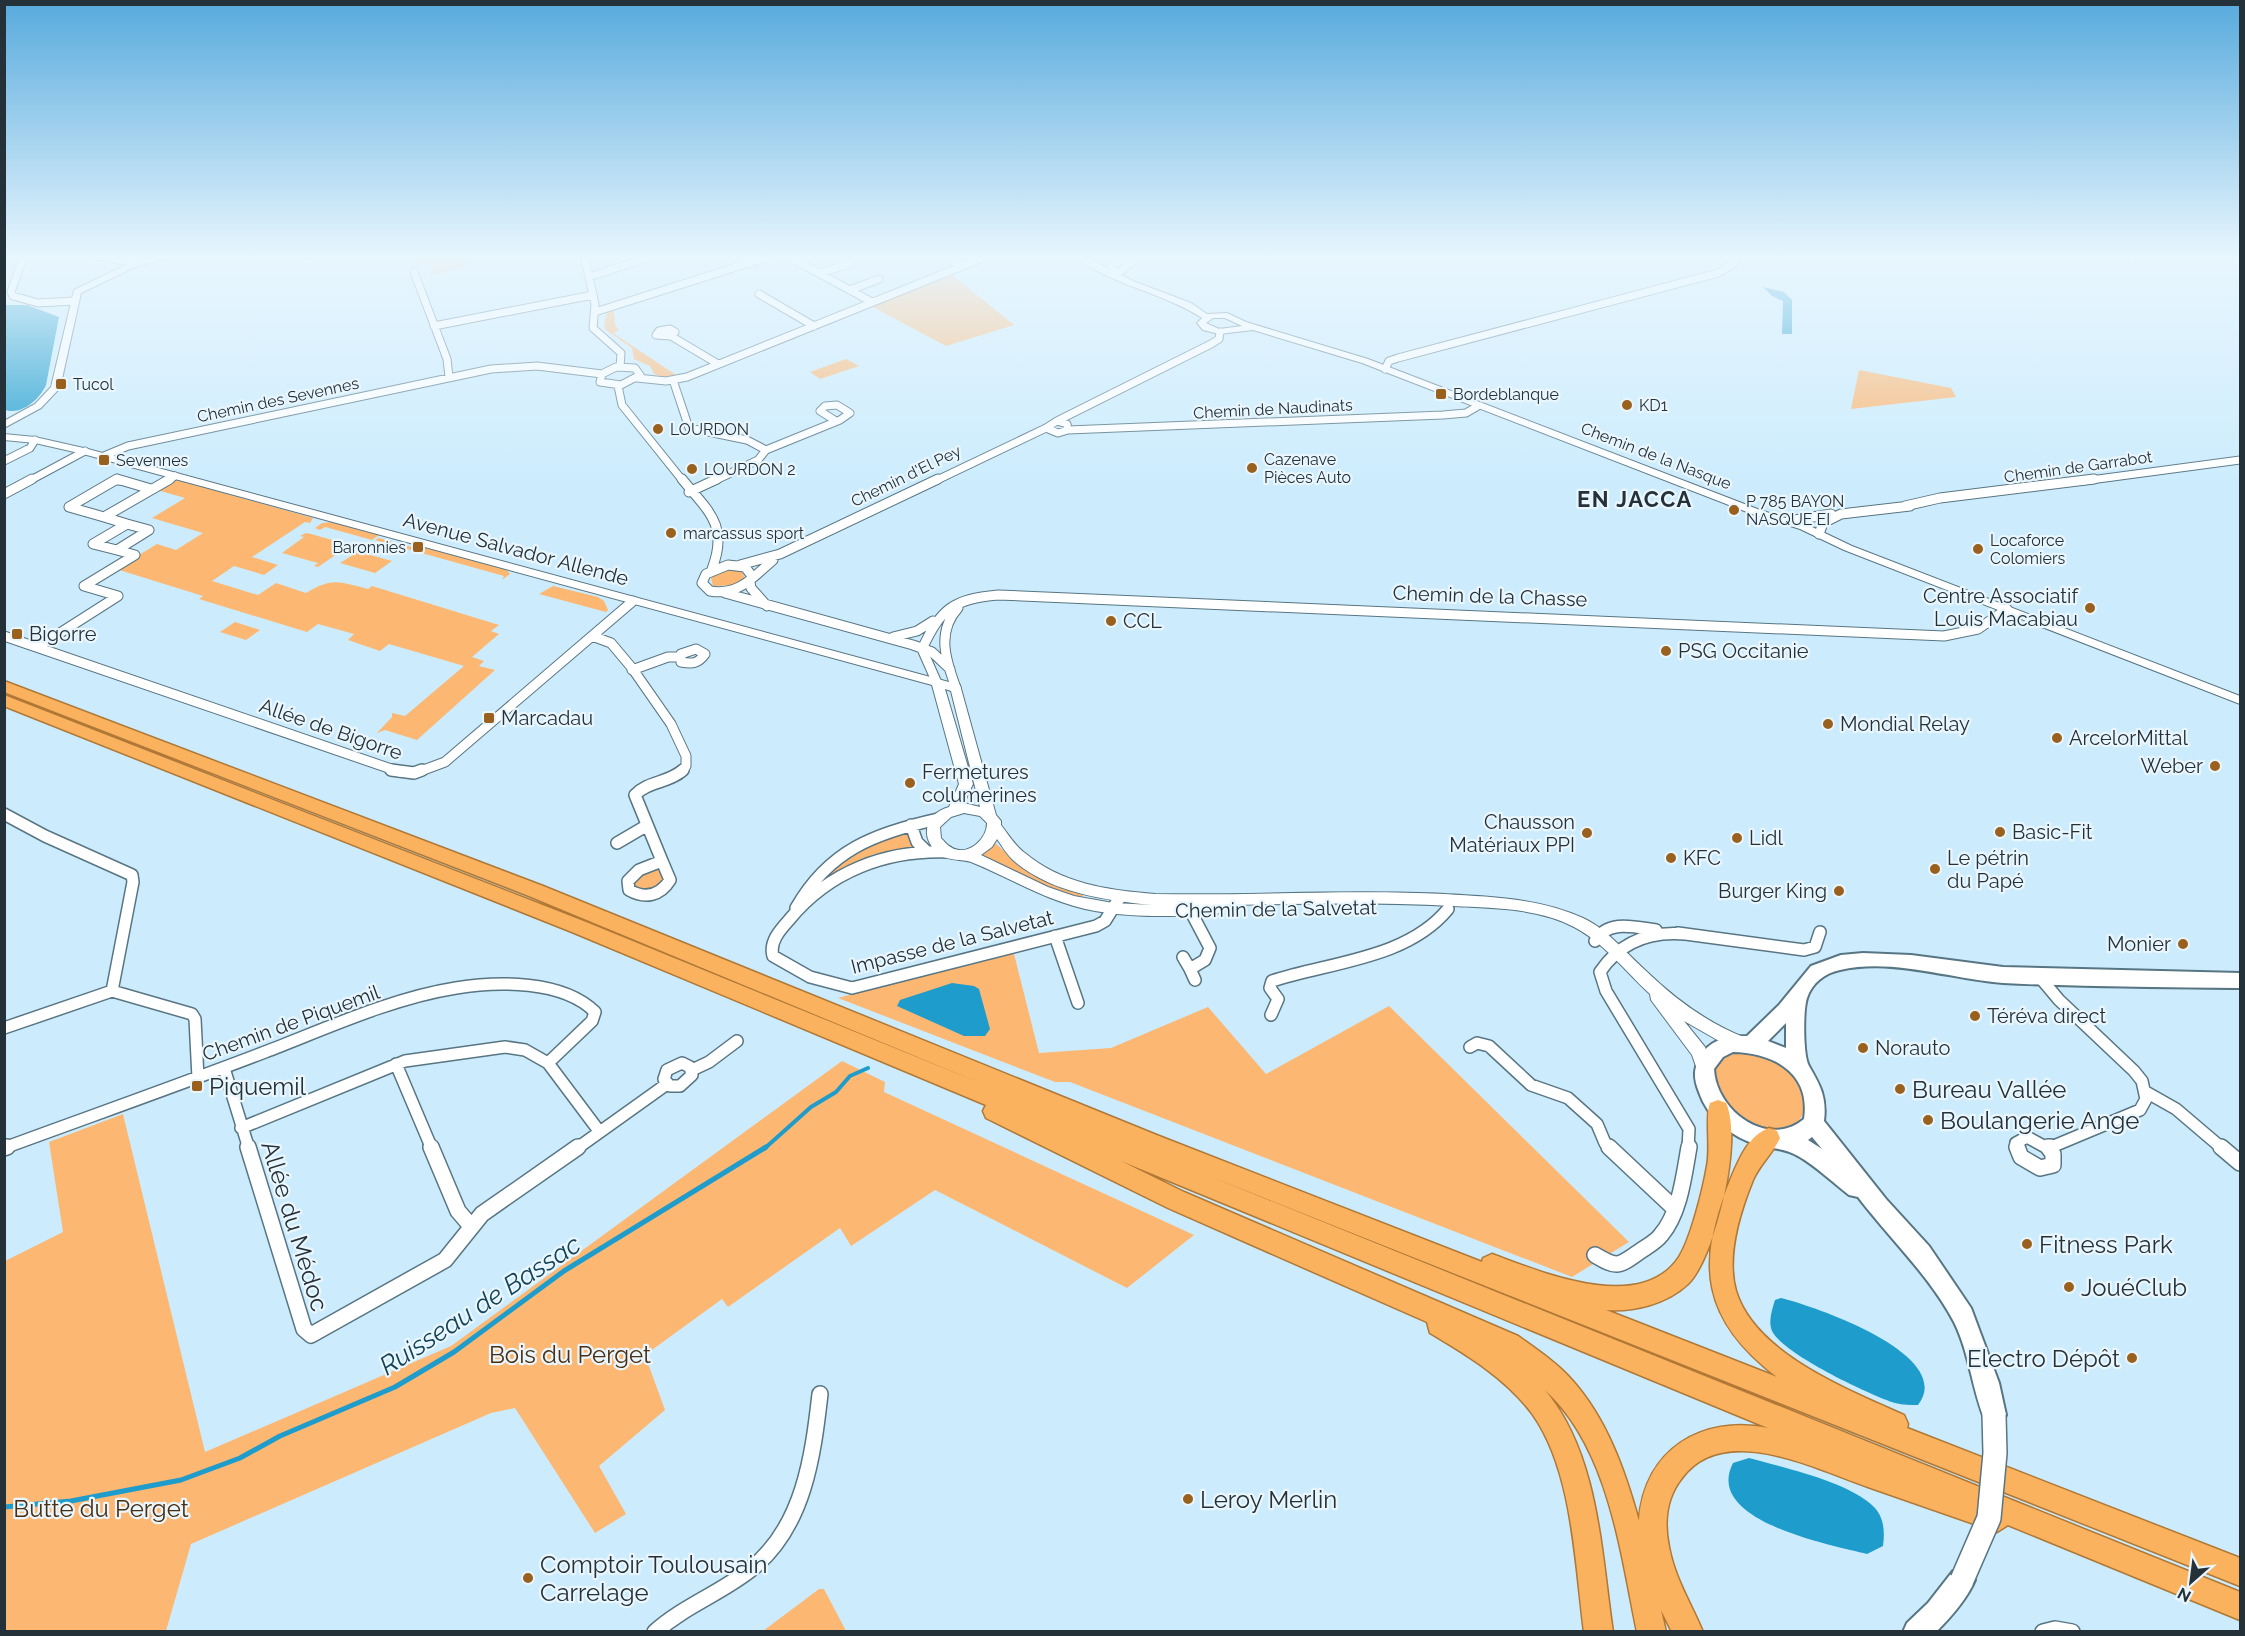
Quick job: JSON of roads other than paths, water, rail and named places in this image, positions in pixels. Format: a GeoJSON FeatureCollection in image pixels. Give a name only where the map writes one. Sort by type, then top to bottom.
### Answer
{"type":"FeatureCollection","features":[{"type":"Feature","properties":{"kind":"highway"},"geometry":{"type":"LineString","coordinates":[[4,686],[557,899],[1161,1148],[2241,1572]]}},
{"type":"Feature","properties":{"kind":"highway"},"geometry":{"type":"LineString","coordinates":[[4,700],[579,927],[1300,1225],[2241,1605]]}},
{"type":"Feature","properties":{"kind":"highway"},"geometry":{"type":"LineString","coordinates":[[886,1054],[957,1093],[1176,1200],[1509,1345],[1563,1389],[1580,1412],[1608,1468],[1631,1540],[1652,1632]]}},
{"type":"Feature","properties":{"kind":"highway"},"geometry":{"type":"LineString","coordinates":[[1399,1240],[1442,1249],[1593,1299],[1618,1300],[1643,1296],[1665,1286],[1681,1275],[1690,1261],[1723,1150],[1724,1134],[1718,1110]]}},
{"type":"Feature","properties":{"kind":"highway"},"geometry":{"type":"LineString","coordinates":[[1777,1138],[1752,1156],[1727,1220],[1719,1257],[1723,1294],[1736,1318],[1761,1351],[1797,1377],[1846,1403],[2052,1497]]}},
{"type":"Feature","properties":{"kind":"highway"},"geometry":{"type":"LineString","coordinates":[[1400,1299],[1502,1365],[1528,1391],[1552,1422],[1573,1476],[1599,1632]]}},
{"type":"Feature","properties":{"kind":"highway"},"geometry":{"type":"LineString","coordinates":[[1689,1632],[1665,1589],[1658,1561],[1655,1502],[1665,1476],[1680,1455],[1702,1444],[1727,1438],[1766,1441],[1815,1455],[2192,1586]]}},
{"type":"Feature","properties":{"kind":"main road"},"geometry":{"type":"LineString","coordinates":[[1878,1206],[1815,1156],[1777,1138],[1746,1131],[1718,1110],[1707,1093],[1704,1067],[1716,1051],[1746,1043],[1774,1024],[1797,997],[1807,980],[1820,969],[1848,960],[1890,962],[2001,975],[2241,980]]}},
{"type":"Feature","properties":{"kind":"main road"},"geometry":{"type":"LineString","coordinates":[[1797,997],[1795,1042],[1799,1068]]}},
{"type":"Feature","properties":{"kind":"main road"},"geometry":{"type":"LineString","coordinates":[[1746,1043],[1772,1050],[1799,1068],[1816,1092],[1818,1108],[1814,1123],[1805,1131],[1777,1138]]}},
{"type":"Feature","properties":{"kind":"main road"},"geometry":{"type":"LineString","coordinates":[[1814,1123],[1878,1206],[1921,1254],[1963,1316],[1988,1383],[1994,1415],[1995,1454],[1989,1518],[1962,1580],[1937,1612],[1916,1632]]}},
{"type":"Feature","properties":{"kind":"street"},"geometry":{"type":"LineString","coordinates":[[5,429],[38,406],[55,388],[67,331]]}},
{"type":"Feature","properties":{"kind":"street"},"geometry":{"type":"LineString","coordinates":[[436,331],[447,359],[449,377]]}},
{"type":"Feature","properties":{"kind":"street"},"geometry":{"type":"LineString","coordinates":[[597,331],[621,353],[620,367]]}},
{"type":"Feature","properties":{"kind":"street"},"geometry":{"type":"LineString","coordinates":[[658,331],[657,336],[671,336],[718,364]]}},
{"type":"Feature","properties":{"kind":"street"},"geometry":{"type":"LineString","coordinates":[[638,378],[640,374],[637,369],[620,367],[602,374],[599,378],[602,383],[618,386],[638,378],[674,380],[800,331]]}},
{"type":"Feature","properties":{"kind":"street","name":"Chemin de la Nasque"},"geometry":{"type":"LineString","coordinates":[[1270,331],[1365,362],[1387,365],[1406,377],[1478,406],[1745,508],[1789,521],[1848,548],[2241,700]]}},
{"type":"Feature","properties":{"kind":"street"},"geometry":{"type":"LineString","coordinates":[[1387,365],[1416,354],[1500,331]]}},
{"type":"Feature","properties":{"kind":"street"},"geometry":{"type":"LineString","coordinates":[[1057,421],[1211,344],[1219,339],[1220,332]]}},
{"type":"Feature","properties":{"kind":"street"},"geometry":{"type":"LineString","coordinates":[[1387,365],[1404,361],[1416,354]]}},
{"type":"Feature","properties":{"kind":"street"},"geometry":{"type":"LineString","coordinates":[[1404,361],[1401,370],[1406,377]]}},
{"type":"Feature","properties":{"kind":"street","name":"Chemin des Sevennes"},"geometry":{"type":"LineString","coordinates":[[104,456],[128,446],[449,377],[517,366],[602,374]]}},
{"type":"Feature","properties":{"kind":"street"},"geometry":{"type":"LineString","coordinates":[[674,380],[689,428],[747,440],[766,450]]}},
{"type":"Feature","properties":{"kind":"street"},"geometry":{"type":"LineString","coordinates":[[618,386],[622,405],[689,492],[717,523],[718,553],[712,569],[703,579],[705,588],[922,649],[941,658],[950,669]]}},
{"type":"Feature","properties":{"kind":"street","name":"Chemin de Naudinats"},"geometry":{"type":"LineString","coordinates":[[1046,428],[1052,432],[1443,415],[1466,413],[1478,406]]}},
{"type":"Feature","properties":{"kind":"street"},"geometry":{"type":"LineString","coordinates":[[689,492],[758,460],[766,450],[836,421]]}},
{"type":"Feature","properties":{"kind":"street"},"geometry":{"type":"LineString","coordinates":[[1057,421],[1067,424],[1068,430]]}},
{"type":"Feature","properties":{"kind":"street","name":"Chemin d'El Pey"},"geometry":{"type":"LineString","coordinates":[[712,569],[780,554],[1057,421]]}},
{"type":"Feature","properties":{"kind":"street","name":"Avenue Salvador Allende"},"geometry":{"type":"LineString","coordinates":[[5,429],[35,434],[85,451]]}},
{"type":"Feature","properties":{"kind":"street","name":"Avenue Salvador Allende"},"geometry":{"type":"LineString","coordinates":[[4,437],[35,440],[104,456],[937,683]]}},
{"type":"Feature","properties":{"kind":"street"},"geometry":{"type":"LineString","coordinates":[[4,461],[30,447],[35,440]]}},
{"type":"Feature","properties":{"kind":"street"},"geometry":{"type":"LineString","coordinates":[[4,494],[85,451]]}},
{"type":"Feature","properties":{"kind":"street","name":"Chemin de Garrabot"},"geometry":{"type":"LineString","coordinates":[[1789,521],[1831,514],[1926,506],[1964,498],[2196,465],[2217,465],[2241,459]]}},
{"type":"Feature","properties":{"kind":"street"},"geometry":{"type":"LineString","coordinates":[[104,517],[175,476]]}},
{"type":"Feature","properties":{"kind":"street"},"geometry":{"type":"LineString","coordinates":[[117,550],[149,530],[69,507],[117,479],[151,489]]}},
{"type":"Feature","properties":{"kind":"street"},"geometry":{"type":"LineString","coordinates":[[1819,534],[1823,523],[1841,514]]}},
{"type":"Feature","properties":{"kind":"street"},"geometry":{"type":"LineString","coordinates":[[38,647],[118,596],[84,586],[135,555],[93,543],[128,523]]}},
{"type":"Feature","properties":{"kind":"street"},"geometry":{"type":"LineString","coordinates":[[718,553],[749,569],[754,593],[770,608]]}},
{"type":"Feature","properties":{"kind":"street","name":"Chemin d'El Pey"},"geometry":{"type":"LineString","coordinates":[[725,594],[740,590],[780,554]]}},
{"type":"Feature","properties":{"kind":"street","name":"Chemin de la Chasse"},"geometry":{"type":"LineString","coordinates":[[936,620],[965,602],[989,595],[1018,595],[1944,636],[1964,634],[1986,626],[2007,609]]}},
{"type":"Feature","properties":{"kind":"street","name":"Allée de Bigorre"},"geometry":{"type":"LineString","coordinates":[[4,636],[405,773],[425,771],[445,762],[633,601]]}},
{"type":"Feature","properties":{"kind":"street"},"geometry":{"type":"LineString","coordinates":[[938,819],[933,826],[934,840],[955,853],[973,853],[989,843],[996,829],[989,815],[950,669],[945,630],[954,611],[965,602]]}},
{"type":"Feature","properties":{"kind":"street"},"geometry":{"type":"LineString","coordinates":[[881,636],[906,635],[936,620]]}},
{"type":"Feature","properties":{"kind":"street"},"geometry":{"type":"LineString","coordinates":[[922,649],[936,620]]}},
{"type":"Feature","properties":{"kind":"street"},"geometry":{"type":"LineString","coordinates":[[928,639],[945,630]]}},
{"type":"Feature","properties":{"kind":"street"},"geometry":{"type":"LineString","coordinates":[[592,636],[612,644],[668,717],[688,758],[686,767],[679,774],[635,794],[635,800],[646,826],[663,860]]}},
{"type":"Feature","properties":{"kind":"street"},"geometry":{"type":"LineString","coordinates":[[922,649],[933,669],[966,784],[955,809]]}},
{"type":"Feature","properties":{"kind":"street"},"geometry":{"type":"LineString","coordinates":[[632,670],[668,657],[680,657]]}},
{"type":"Feature","properties":{"kind":"street"},"geometry":{"type":"LineString","coordinates":[[937,683],[956,688]]}},
{"type":"Feature","properties":{"kind":"street"},"geometry":{"type":"LineString","coordinates":[[795,911],[802,894],[818,873],[837,856],[860,842],[911,825],[938,819],[955,809],[974,808],[989,815]]}},
{"type":"Feature","properties":{"kind":"street"},"geometry":{"type":"LineString","coordinates":[[4,814],[45,836],[132,875],[133,882],[112,990]]}},
{"type":"Feature","properties":{"kind":"street"},"geometry":{"type":"LineString","coordinates":[[911,825],[917,843],[927,851]]}},
{"type":"Feature","properties":{"kind":"street"},"geometry":{"type":"LineString","coordinates":[[617,843],[632,832],[646,826]]}},
{"type":"Feature","properties":{"kind":"street","name":"Chemin de la Salvetat"},"geometry":{"type":"LineString","coordinates":[[996,829],[1012,853],[1030,866],[1111,909],[1448,909],[1551,921],[1596,938]]}},
{"type":"Feature","properties":{"kind":"street","name":"Chemin de la Salvetat"},"geometry":{"type":"LineString","coordinates":[[771,947],[795,911],[825,885],[855,868],[887,856],[927,851],[955,853],[1004,869],[1027,884],[1056,896],[1197,900],[1410,898],[1470,902],[1557,914],[1579,922],[1650,986],[1707,1028],[1746,1043]]}},
{"type":"Feature","properties":{"kind":"street","name":"Impasse de la Salvetat"},"geometry":{"type":"LineString","coordinates":[[771,947],[773,956],[782,963],[836,985],[852,988],[1100,925],[1120,897]]}},
{"type":"Feature","properties":{"kind":"street"},"geometry":{"type":"LineString","coordinates":[[1271,1015],[1278,1004],[1278,999],[1270,988],[1272,981],[1404,942],[1440,922],[1448,909]]}},
{"type":"Feature","properties":{"kind":"street"},"geometry":{"type":"LineString","coordinates":[[1183,957],[1192,975],[1205,960],[1210,948],[1190,910]]}},
{"type":"Feature","properties":{"kind":"street"},"geometry":{"type":"LineString","coordinates":[[1596,938],[1618,926],[1804,950],[1815,947],[1820,932]]}},
{"type":"Feature","properties":{"kind":"street"},"geometry":{"type":"LineString","coordinates":[[1595,1255],[1612,1265],[1621,1265],[1659,1237],[1669,1224],[1675,1209],[1687,1157],[1689,1129],[1603,984],[1602,968],[1650,934],[1685,934]]}},
{"type":"Feature","properties":{"kind":"street"},"geometry":{"type":"LineString","coordinates":[[1055,936],[1078,1003]]}},
{"type":"Feature","properties":{"kind":"street"},"geometry":{"type":"LineString","coordinates":[[2038,975],[2059,1000],[2134,1071],[2142,1081],[2146,1092],[2145,1104],[2140,1110],[2049,1148]]}},
{"type":"Feature","properties":{"kind":"street","name":"Chemin de Piquemil"},"geometry":{"type":"LineString","coordinates":[[4,1148],[391,1006],[458,988],[506,986],[532,988],[570,996],[587,1004],[595,1012],[589,1024],[548,1064]]}},
{"type":"Feature","properties":{"kind":"street","name":"Chemin de la Salvetat"},"geometry":{"type":"LineString","coordinates":[[1650,986],[1660,1003],[1699,1052],[1704,1067]]}},
{"type":"Feature","properties":{"kind":"street"},"geometry":{"type":"LineString","coordinates":[[4,1028],[112,990],[192,1014],[195,1019],[198,1078]]}},
{"type":"Feature","properties":{"kind":"street","name":"Allée du Médoc"},"geometry":{"type":"LineString","coordinates":[[692,1070],[709,1062],[737,1041]]}},
{"type":"Feature","properties":{"kind":"street"},"geometry":{"type":"LineString","coordinates":[[1470,1047],[1477,1043],[1489,1046],[1531,1085],[1568,1098],[1597,1124],[1605,1143],[1675,1209]]}},
{"type":"Feature","properties":{"kind":"street","name":"Allée du Médoc"},"geometry":{"type":"LineString","coordinates":[[241,1128],[396,1064],[417,1058],[505,1047],[525,1050],[548,1064],[600,1131]]}},
{"type":"Feature","properties":{"kind":"street","name":"Allée du Médoc"},"geometry":{"type":"LineString","coordinates":[[667,1084],[664,1075],[671,1066],[682,1063],[692,1070]]}},
{"type":"Feature","properties":{"kind":"street"},"geometry":{"type":"LineString","coordinates":[[396,1064],[458,1211],[470,1225]]}},
{"type":"Feature","properties":{"kind":"street","name":"Allée du Médoc"},"geometry":{"type":"LineString","coordinates":[[224,1068],[272,1233],[307,1334],[318,1333],[445,1260],[458,1247],[470,1225],[488,1208],[600,1131],[627,1117],[667,1084]]}},
{"type":"Feature","properties":{"kind":"street","name":"Allée du Médoc"},"geometry":{"type":"LineString","coordinates":[[667,1084],[675,1087],[685,1084],[692,1075],[692,1070]]}},
{"type":"Feature","properties":{"kind":"street"},"geometry":{"type":"LineString","coordinates":[[2146,1092],[2176,1109],[2241,1163]]}},
{"type":"Feature","properties":{"kind":"street"},"geometry":{"type":"LineString","coordinates":[[654,1632],[673,1614],[752,1568],[772,1548],[790,1518],[805,1484],[813,1455],[820,1394]]}},
{"type":"Feature","properties":{"kind":"street"},"geometry":{"type":"LineString","coordinates":[[2043,1632],[2055,1629],[2072,1632]]}},
{"type":"Feature","properties":{"kind":"water"},"geometry":{"type":"Polygon","coordinates":[[[5,331],[56,331],[46,385],[39,396],[24,408],[5,410],[5,331]]]}},
{"type":"Feature","properties":{"kind":"water"},"geometry":{"type":"Polygon","coordinates":[[[1782,331],[1792,331],[1792,334],[1782,334],[1782,331]]]}},
{"type":"Feature","properties":{"kind":"water"},"geometry":{"type":"Polygon","coordinates":[[[952,983],[974,986],[979,989],[990,1029],[985,1036],[964,1036],[897,1006],[900,1000],[952,983]]]}},
{"type":"Feature","properties":{"kind":"water"},"geometry":{"type":"Polygon","coordinates":[[[1781,1298],[1849,1322],[1900,1351],[1918,1368],[1925,1386],[1918,1405],[1895,1403],[1867,1392],[1828,1373],[1792,1351],[1779,1340],[1772,1331],[1770,1323],[1775,1300],[1781,1298]]]}},
{"type":"Feature","properties":{"kind":"water"},"geometry":{"type":"Polygon","coordinates":[[[1749,1458],[1814,1476],[1863,1498],[1880,1515],[1884,1530],[1883,1546],[1867,1554],[1850,1550],[1801,1537],[1753,1515],[1736,1500],[1729,1483],[1733,1463],[1749,1458]]]}},
{"type":"Feature","properties":{"kind":"waterway","name":"Ruisseau de Bassac"},"geometry":{"type":"LineString","coordinates":[[764,1149],[811,1107],[836,1092],[850,1076],[868,1068]]}},
{"type":"Feature","properties":{"kind":"waterway","name":"Ruisseau de Bassac"},"geometry":{"type":"LineString","coordinates":[[4,1507],[71,1501],[181,1480],[240,1458],[280,1436],[395,1387],[454,1352],[564,1271],[766,1147]]}},
{"type":"Feature","properties":{"kind":"place","name":"Tucol"},"geometry":{"type":"Point","coordinates":[61,384]}},
{"type":"Feature","properties":{"kind":"place","name":"Bordeblanque"},"geometry":{"type":"Point","coordinates":[1441,394]}},
{"type":"Feature","properties":{"kind":"place","name":"KD1"},"geometry":{"type":"Point","coordinates":[1627,405]}},
{"type":"Feature","properties":{"kind":"place","name":"LOURDON"},"geometry":{"type":"Point","coordinates":[658,429]}},
{"type":"Feature","properties":{"kind":"place","name":"Sevennes"},"geometry":{"type":"Point","coordinates":[104,460]}},
{"type":"Feature","properties":{"kind":"place","name":"Cazenave Pièces Auto"},"geometry":{"type":"Point","coordinates":[1252,468]}},
{"type":"Feature","properties":{"kind":"place","name":"LOURDON 2"},"geometry":{"type":"Point","coordinates":[692,469]}},
{"type":"Feature","properties":{"kind":"place","name":"P 785 BAYON NASQUE EI"},"geometry":{"type":"Point","coordinates":[1734,510]}},
{"type":"Feature","properties":{"kind":"place","name":"marcassus sport"},"geometry":{"type":"Point","coordinates":[671,533]}},
{"type":"Feature","properties":{"kind":"place","name":"Baronnies"},"geometry":{"type":"Point","coordinates":[418,547]}},
{"type":"Feature","properties":{"kind":"place","name":"Locaforce Colomiers"},"geometry":{"type":"Point","coordinates":[1978,549]}},
{"type":"Feature","properties":{"kind":"place","name":"Centre Associatif Louis Macabiau"},"geometry":{"type":"Point","coordinates":[2090,608]}},
{"type":"Feature","properties":{"kind":"place","name":"CCL"},"geometry":{"type":"Point","coordinates":[1111,621]}},
{"type":"Feature","properties":{"kind":"place","name":"Bigorre"},"geometry":{"type":"Point","coordinates":[17,634]}},
{"type":"Feature","properties":{"kind":"place","name":"PSG Occitanie"},"geometry":{"type":"Point","coordinates":[1666,651]}},
{"type":"Feature","properties":{"kind":"place","name":"Marcadau"},"geometry":{"type":"Point","coordinates":[489,718]}},
{"type":"Feature","properties":{"kind":"place","name":"Mondial Relay"},"geometry":{"type":"Point","coordinates":[1828,724]}},
{"type":"Feature","properties":{"kind":"place","name":"ArcelorMittal"},"geometry":{"type":"Point","coordinates":[2057,738]}},
{"type":"Feature","properties":{"kind":"place","name":"Weber"},"geometry":{"type":"Point","coordinates":[2215,766]}},
{"type":"Feature","properties":{"kind":"place","name":"Fermetures columerines"},"geometry":{"type":"Point","coordinates":[910,783]}},
{"type":"Feature","properties":{"kind":"place","name":"Basic-Fit"},"geometry":{"type":"Point","coordinates":[2000,832]}},
{"type":"Feature","properties":{"kind":"place","name":"Chausson Matériaux PPI"},"geometry":{"type":"Point","coordinates":[1587,833]}},
{"type":"Feature","properties":{"kind":"place","name":"Lidl"},"geometry":{"type":"Point","coordinates":[1737,838]}},
{"type":"Feature","properties":{"kind":"place","name":"KFC"},"geometry":{"type":"Point","coordinates":[1671,858]}},
{"type":"Feature","properties":{"kind":"place","name":"Le pétrin du Papé"},"geometry":{"type":"Point","coordinates":[1935,869]}},
{"type":"Feature","properties":{"kind":"place","name":"Burger King"},"geometry":{"type":"Point","coordinates":[1839,891]}},
{"type":"Feature","properties":{"kind":"place","name":"Monier"},"geometry":{"type":"Point","coordinates":[2183,944]}},
{"type":"Feature","properties":{"kind":"place","name":"Téréva direct"},"geometry":{"type":"Point","coordinates":[1975,1016]}},
{"type":"Feature","properties":{"kind":"place","name":"Norauto"},"geometry":{"type":"Point","coordinates":[1863,1048]}},
{"type":"Feature","properties":{"kind":"place","name":"Piquemil"},"geometry":{"type":"Point","coordinates":[197,1086]}},
{"type":"Feature","properties":{"kind":"place","name":"Bureau Vallée"},"geometry":{"type":"Point","coordinates":[1900,1089]}},
{"type":"Feature","properties":{"kind":"place","name":"Boulangerie Ange"},"geometry":{"type":"Point","coordinates":[1928,1120]}},
{"type":"Feature","properties":{"kind":"place","name":"Fitness Park"},"geometry":{"type":"Point","coordinates":[2027,1244]}},
{"type":"Feature","properties":{"kind":"place","name":"JouéClub"},"geometry":{"type":"Point","coordinates":[2069,1287]}},
{"type":"Feature","properties":{"kind":"place","name":"Electro Dépôt"},"geometry":{"type":"Point","coordinates":[2132,1358]}},
{"type":"Feature","properties":{"kind":"place","name":"Leroy Merlin"},"geometry":{"type":"Point","coordinates":[1188,1499]}},
{"type":"Feature","properties":{"kind":"place","name":"Comptoir Toulousain Carrelage"},"geometry":{"type":"Point","coordinates":[528,1578]}},
{"type":"Feature","properties":{"kind":"district","name":"EN JACCA"},"geometry":{"type":"Point","coordinates":[1635,499]}},
{"type":"Feature","properties":{"kind":"park label","name":"Bois du Perget"},"geometry":{"type":"Point","coordinates":[570,1354]}},
{"type":"Feature","properties":{"kind":"park label","name":"Butte du Perget"},"geometry":{"type":"Point","coordinates":[101,1508]}}]}
